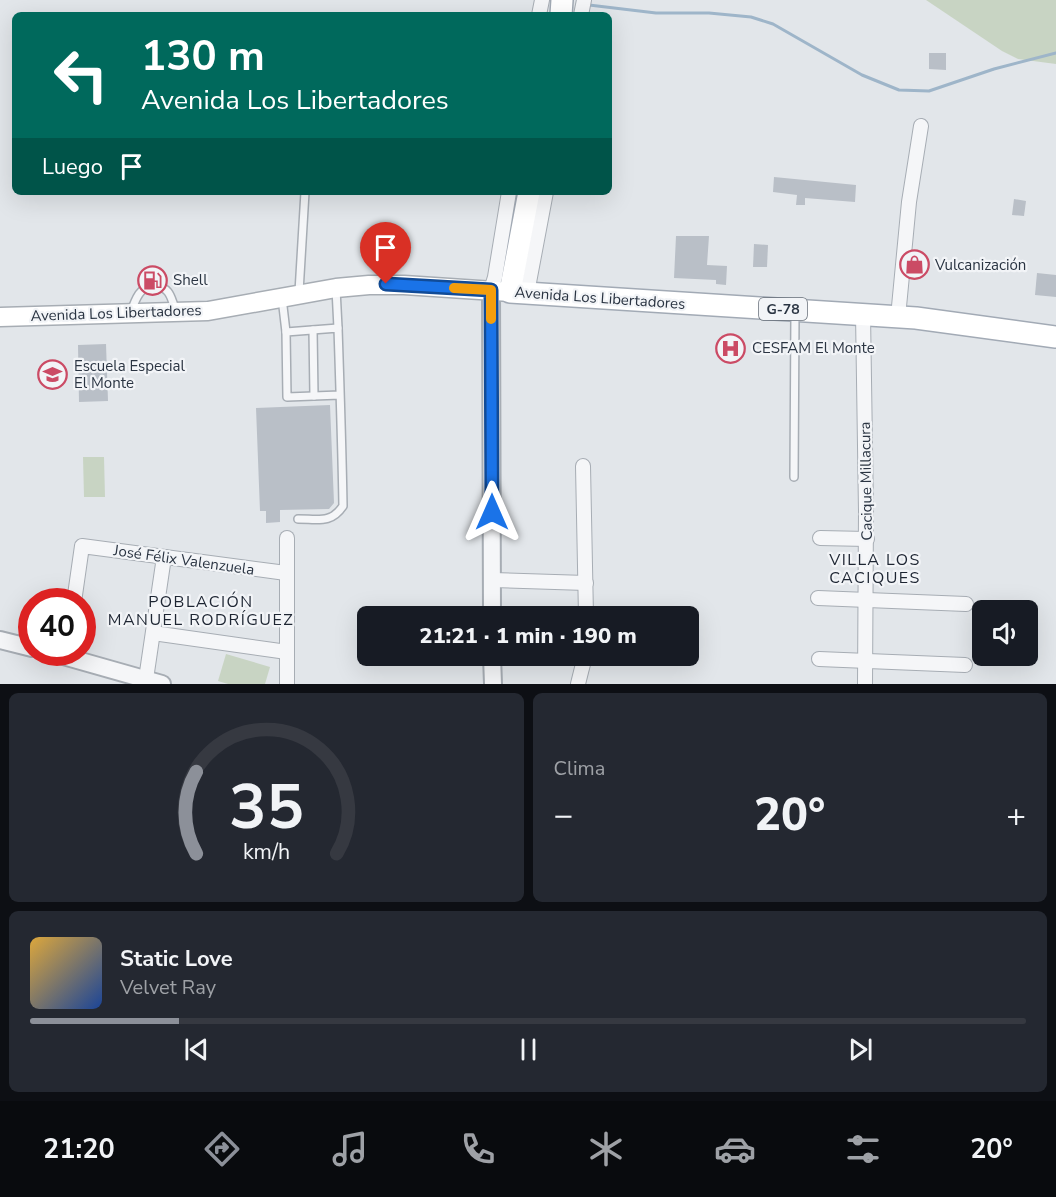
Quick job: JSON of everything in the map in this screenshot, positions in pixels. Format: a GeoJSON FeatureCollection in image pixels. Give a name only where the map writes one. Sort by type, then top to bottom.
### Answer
{"type":"FeatureCollection","features":[{"type":"Feature","properties":{"kind":"main road"},"geometry":{"type":"LineString","coordinates":[[510,288],[528,195]]}},
{"type":"Feature","properties":{"kind":"main road","name":"Avenida Los Libertadores"},"geometry":{"type":"LineString","coordinates":[[0,317],[177,313],[222,309],[336,288],[386,284],[510,288],[863,314],[969,324],[1056,337]]}},
{"type":"Feature","properties":{"kind":"street"},"geometry":{"type":"LineString","coordinates":[[898,317],[909,202],[921,126]]}},
{"type":"Feature","properties":{"kind":"street"},"geometry":{"type":"LineString","coordinates":[[509,195],[495,277],[510,288]]}},
{"type":"Feature","properties":{"kind":"street"},"geometry":{"type":"LineString","coordinates":[[492,606],[510,288],[534,259],[545,195]]}},
{"type":"Feature","properties":{"kind":"street"},"geometry":{"type":"LineString","coordinates":[[510,288],[534,259]]}},
{"type":"Feature","properties":{"kind":"street","name":"Cacique Millacura"},"geometry":{"type":"LineString","coordinates":[[863,314],[867,539],[865,684]]}},
{"type":"Feature","properties":{"kind":"street"},"geometry":{"type":"LineString","coordinates":[[583,466],[586,606]]}},
{"type":"Feature","properties":{"kind":"street"},"geometry":{"type":"LineString","coordinates":[[287,538],[287,684]]}},
{"type":"Feature","properties":{"kind":"street"},"geometry":{"type":"LineString","coordinates":[[820,538],[867,539]]}},
{"type":"Feature","properties":{"kind":"street","name":"José Félix Valenzuela"},"geometry":{"type":"LineString","coordinates":[[76,588],[82,546],[286,573]]}},
{"type":"Feature","properties":{"kind":"street"},"geometry":{"type":"LineString","coordinates":[[96,664],[154,682],[153,633],[164,557]]}},
{"type":"Feature","properties":{"kind":"street"},"geometry":{"type":"LineString","coordinates":[[492,580],[586,583]]}},
{"type":"Feature","properties":{"kind":"street"},"geometry":{"type":"LineString","coordinates":[[818,598],[966,604]]}},
{"type":"Feature","properties":{"kind":"street"},"geometry":{"type":"LineString","coordinates":[[153,633],[287,652]]}},
{"type":"Feature","properties":{"kind":"street"},"geometry":{"type":"LineString","coordinates":[[0,640],[18,644]]}},
{"type":"Feature","properties":{"kind":"street"},"geometry":{"type":"LineString","coordinates":[[819,659],[965,665]]}},
{"type":"Feature","properties":{"kind":"street"},"geometry":{"type":"LineString","coordinates":[[492,666],[492,684]]}},
{"type":"Feature","properties":{"kind":"street"},"geometry":{"type":"LineString","coordinates":[[578,684],[582,666]]}},
{"type":"Feature","properties":{"kind":"lane"},"geometry":{"type":"LineString","coordinates":[[305,195],[286,332],[287,397],[340,395]]}},
{"type":"Feature","properties":{"kind":"lane"},"geometry":{"type":"LineString","coordinates":[[130,314],[140,292],[148,287],[162,288],[168,292],[177,313]]}},
{"type":"Feature","properties":{"kind":"lane"},"geometry":{"type":"LineString","coordinates":[[298,519],[329,519],[338,514],[343,506],[336,288]]}},
{"type":"Feature","properties":{"kind":"lane"},"geometry":{"type":"LineString","coordinates":[[794,477],[795,310]]}},
{"type":"Feature","properties":{"kind":"lane"},"geometry":{"type":"LineString","coordinates":[[286,332],[338,328]]}},
{"type":"Feature","properties":{"kind":"lane"},"geometry":{"type":"LineString","coordinates":[[313,330],[314,396]]}},
{"type":"Feature","properties":{"kind":"green space"},"geometry":{"type":"Polygon","coordinates":[[[926,0],[1056,0],[1056,64],[1018,59],[1002,51],[926,0]]]}},
{"type":"Feature","properties":{"kind":"green space"},"geometry":{"type":"Polygon","coordinates":[[[83,457],[104,457],[105,497],[84,497],[83,457]]]}},
{"type":"Feature","properties":{"kind":"green space"},"geometry":{"type":"Polygon","coordinates":[[[226,654],[270,667],[265,684],[228,684],[218,681],[226,654]]]}},
{"type":"Feature","properties":{"kind":"building"},"geometry":{"type":"Polygon","coordinates":[[[929,53],[946,53],[946,70],[929,69],[929,53]]]}},
{"type":"Feature","properties":{"kind":"building"},"geometry":{"type":"Polygon","coordinates":[[[774,177],[856,185],[855,202],[805,198],[805,205],[796,205],[797,195],[773,192],[774,177]]]}},
{"type":"Feature","properties":{"kind":"building"},"geometry":{"type":"Polygon","coordinates":[[[1014,199],[1026,201],[1024,216],[1012,215],[1014,199]]]}},
{"type":"Feature","properties":{"kind":"building"},"geometry":{"type":"Polygon","coordinates":[[[676,236],[709,236],[707,265],[727,266],[726,285],[716,284],[716,280],[674,278],[676,236]]]}},
{"type":"Feature","properties":{"kind":"building"},"geometry":{"type":"Polygon","coordinates":[[[754,244],[768,245],[767,267],[753,267],[754,244]]]}},
{"type":"Feature","properties":{"kind":"building"},"geometry":{"type":"Polygon","coordinates":[[[1037,273],[1056,275],[1056,297],[1035,295],[1037,273]]]}},
{"type":"Feature","properties":{"kind":"building"},"geometry":{"type":"Polygon","coordinates":[[[106,344],[108,401],[79,402],[78,345],[106,344]]]}},
{"type":"Feature","properties":{"kind":"building"},"geometry":{"type":"Polygon","coordinates":[[[330,405],[334,503],[329,509],[280,510],[280,522],[266,523],[266,511],[260,511],[256,408],[330,405]]]}},
{"type":"Feature","properties":{"kind":"waterway"},"geometry":{"type":"LineString","coordinates":[[589,5],[656,13],[709,13],[751,17],[773,24],[862,75],[899,90],[929,91],[994,69],[1056,53]]}},
{"type":"Feature","properties":{"kind":"slow traffic"},"geometry":{"type":"LineString","coordinates":[[454,288],[491,290],[491,319]]}},
{"type":"Feature","properties":{"kind":"place","name":"Vulcanización"},"geometry":{"type":"Point","coordinates":[914,265]}},
{"type":"Feature","properties":{"kind":"place","name":"Shell"},"geometry":{"type":"Point","coordinates":[152,280]}},
{"type":"Feature","properties":{"kind":"place","name":"CESFAM El Monte"},"geometry":{"type":"Point","coordinates":[731,348]}},
{"type":"Feature","properties":{"kind":"place","name":"Escuela Especial El Monte"},"geometry":{"type":"Point","coordinates":[53,375]}},
{"type":"Feature","properties":{"kind":"district","name":"VILLA LOS CACIQUES"},"geometry":{"type":"Point","coordinates":[875,568]}},
{"type":"Feature","properties":{"kind":"district","name":"POBLACIÓN MANUEL RODRÍGUEZ"},"geometry":{"type":"Point","coordinates":[201,610]}},
{"type":"Feature","properties":{"kind":"route"},"geometry":{"type":"LineString","coordinates":[[386,284],[491,290],[492,512]]}}]}
